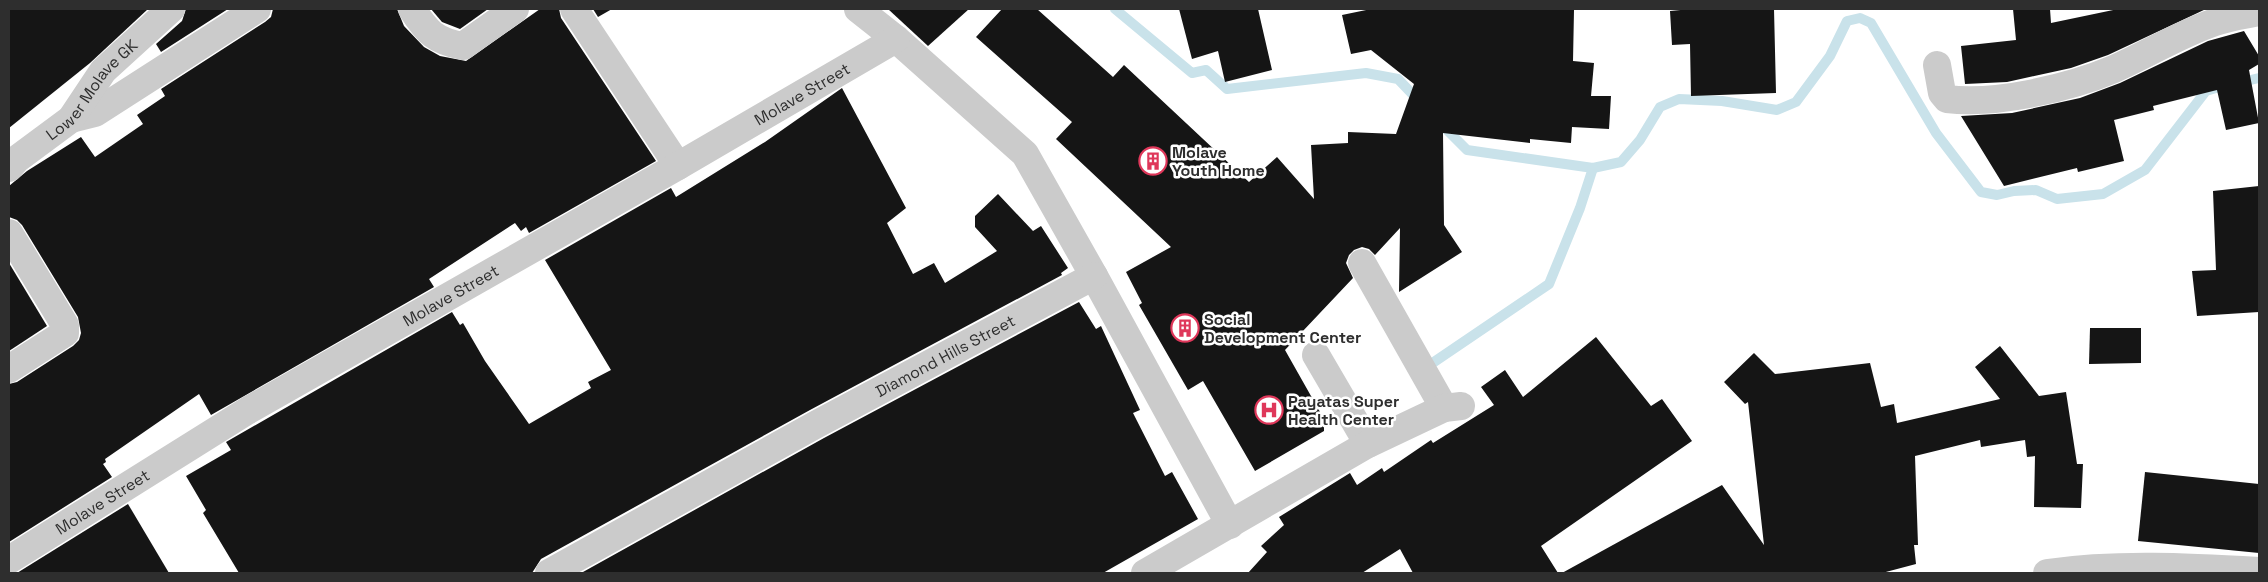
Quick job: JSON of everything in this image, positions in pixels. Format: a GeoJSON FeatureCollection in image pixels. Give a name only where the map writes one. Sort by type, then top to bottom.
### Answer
{"type":"FeatureCollection","features":[{"type":"Feature","properties":{"kind":"street","name":"Lower Molave GK"},"geometry":{"type":"LineString","coordinates":[[9,168],[17,159],[70,119],[103,71],[171,9]]}},
{"type":"Feature","properties":{"kind":"street"},"geometry":{"type":"LineString","coordinates":[[70,119],[94,113],[257,9]]}},
{"type":"Feature","properties":{"kind":"street"},"geometry":{"type":"LineString","coordinates":[[412,9],[427,31],[446,43],[464,46],[514,9]]}},
{"type":"Feature","properties":{"kind":"street"},"geometry":{"type":"LineString","coordinates":[[574,9],[678,166]]}},
{"type":"Feature","properties":{"kind":"street"},"geometry":{"type":"LineString","coordinates":[[858,9],[896,39],[1025,154],[1230,524]]}},
{"type":"Feature","properties":{"kind":"street"},"geometry":{"type":"LineString","coordinates":[[1937,65],[1942,94],[1947,99],[1959,101],[2019,96],[2070,86],[2114,69],[2214,22],[2259,12]]}},
{"type":"Feature","properties":{"kind":"street","name":"Molave Street"},"geometry":{"type":"LineString","coordinates":[[9,560],[247,411],[678,166],[896,39]]}},
{"type":"Feature","properties":{"kind":"street"},"geometry":{"type":"LineString","coordinates":[[9,233],[65,325],[65,333],[10,366]]}},
{"type":"Feature","properties":{"kind":"street"},"geometry":{"type":"LineString","coordinates":[[1145,573],[1368,444],[1452,406],[1362,263]]}},
{"type":"Feature","properties":{"kind":"street","name":"Diamond Hills Street"},"geometry":{"type":"LineString","coordinates":[[549,573],[817,424],[1094,276]]}},
{"type":"Feature","properties":{"kind":"street"},"geometry":{"type":"LineString","coordinates":[[1316,355],[1368,444]]}},
{"type":"Feature","properties":{"kind":"street"},"geometry":{"type":"LineString","coordinates":[[2047,573],[2075,569],[2153,566],[2259,571]]}},
{"type":"Feature","properties":{"kind":"building"},"geometry":{"type":"Polygon","coordinates":[[[9,9],[148,9],[90,63],[9,128],[9,9]]]}},
{"type":"Feature","properties":{"kind":"building"},"geometry":{"type":"Polygon","coordinates":[[[186,9],[228,9],[161,52],[156,44],[182,21],[186,9]]]}},
{"type":"Feature","properties":{"kind":"building"},"geometry":{"type":"Polygon","coordinates":[[[273,9],[397,9],[404,26],[424,47],[440,56],[466,61],[540,9],[559,9],[561,18],[656,161],[529,233],[526,227],[521,231],[515,223],[429,279],[434,287],[211,415],[199,394],[105,459],[106,462],[103,464],[112,477],[9,542],[9,384],[17,382],[73,346],[79,340],[81,333],[78,317],[22,225],[17,220],[9,217],[9,186],[27,171],[81,137],[95,157],[143,124],[137,115],[165,96],[161,89],[265,22],[271,17],[273,9]]]}},
{"type":"Feature","properties":{"kind":"building"},"geometry":{"type":"Polygon","coordinates":[[[431,9],[488,9],[460,29],[442,22],[431,9]]]}},
{"type":"Feature","properties":{"kind":"building"},"geometry":{"type":"Polygon","coordinates":[[[593,9],[612,9],[598,17],[593,9]]]}},
{"type":"Feature","properties":{"kind":"building"},"geometry":{"type":"Polygon","coordinates":[[[888,9],[969,9],[928,46],[888,9]]]}},
{"type":"Feature","properties":{"kind":"building"},"geometry":{"type":"Polygon","coordinates":[[[1002,9],[1037,9],[1113,77],[1124,65],[1249,182],[1277,157],[1314,199],[1311,145],[1348,143],[1348,132],[1396,134],[1414,84],[1371,50],[1351,54],[1342,15],[1371,9],[1574,10],[1573,61],[1594,63],[1591,96],[1611,96],[1609,129],[1572,127],[1571,143],[1530,139],[1530,143],[1443,133],[1444,225],[1462,252],[1399,292],[1400,228],[1375,255],[1369,249],[1362,247],[1354,250],[1349,255],[1346,263],[1353,278],[1285,350],[1324,419],[1324,431],[1255,471],[1203,381],[1188,390],[1139,305],[1142,303],[1126,272],[1171,247],[1056,139],[1072,122],[976,37],[1002,9]]]}},
{"type":"Feature","properties":{"kind":"building"},"geometry":{"type":"Polygon","coordinates":[[[1179,9],[1258,9],[1272,70],[1225,82],[1218,51],[1192,59],[1179,9]]]}},
{"type":"Feature","properties":{"kind":"building"},"geometry":{"type":"Polygon","coordinates":[[[1691,9],[1774,9],[1776,93],[1691,96],[1690,44],[1672,45],[1670,11],[1691,9]]]}},
{"type":"Feature","properties":{"kind":"building"},"geometry":{"type":"Polygon","coordinates":[[[2013,9],[2050,9],[2051,23],[2118,9],[2206,9],[2108,55],[2071,68],[2007,82],[1965,84],[1961,46],[2016,40],[2013,9]]]}},
{"type":"Feature","properties":{"kind":"building"},"geometry":{"type":"Polygon","coordinates":[[[2244,31],[2259,56],[2259,64],[2249,70],[2259,123],[2226,130],[2217,90],[2153,106],[2154,110],[2114,120],[2124,161],[2078,172],[2077,168],[2004,186],[1961,116],[2012,113],[2080,98],[2120,83],[2208,41],[2244,31]]]}},
{"type":"Feature","properties":{"kind":"building"},"geometry":{"type":"Polygon","coordinates":[[[842,88],[906,208],[887,223],[913,274],[934,263],[945,283],[997,251],[975,227],[975,216],[998,194],[1033,231],[1041,226],[1068,268],[1061,273],[1062,275],[810,410],[541,559],[532,573],[239,573],[203,513],[206,510],[186,476],[231,450],[226,442],[452,312],[460,325],[463,323],[485,361],[529,424],[591,388],[588,382],[611,370],[545,260],[671,188],[676,197],[765,142],[842,88]]]}},
{"type":"Feature","properties":{"kind":"building"},"geometry":{"type":"Polygon","coordinates":[[[2259,186],[2259,312],[2197,316],[2192,271],[2216,270],[2213,191],[2259,186]]]}},
{"type":"Feature","properties":{"kind":"building"},"geometry":{"type":"Polygon","coordinates":[[[9,263],[47,326],[9,351],[9,263]]]}},
{"type":"Feature","properties":{"kind":"building"},"geometry":{"type":"Polygon","coordinates":[[[1079,302],[1096,329],[1101,326],[1140,410],[1133,413],[1165,476],[1172,472],[1198,519],[1103,573],[583,572],[824,438],[1079,302]]]}},
{"type":"Feature","properties":{"kind":"building"},"geometry":{"type":"Polygon","coordinates":[[[2090,328],[2141,328],[2141,363],[2089,364],[2090,328]]]}},
{"type":"Feature","properties":{"kind":"building"},"geometry":{"type":"Polygon","coordinates":[[[1596,337],[1651,406],[1662,399],[1692,441],[1541,546],[1558,573],[1413,573],[1400,549],[1362,573],[1248,573],[1267,552],[1261,546],[1284,525],[1279,517],[1350,473],[1357,485],[1382,468],[1384,472],[1431,440],[1433,443],[1494,405],[1481,387],[1505,370],[1523,397],[1596,337]]]}},
{"type":"Feature","properties":{"kind":"building"},"geometry":{"type":"Polygon","coordinates":[[[2000,346],[2039,396],[2066,392],[2077,464],[2083,464],[2081,508],[2034,507],[2035,456],[2027,457],[2025,440],[1981,447],[1980,440],[1915,456],[1918,545],[1914,545],[1916,564],[1882,573],[1562,573],[1722,485],[1764,545],[1748,402],[1745,404],[1724,382],[1754,353],[1775,374],[1870,363],[1881,407],[1894,404],[1897,423],[2000,399],[1975,367],[2000,346]]]}},
{"type":"Feature","properties":{"kind":"building"},"geometry":{"type":"Polygon","coordinates":[[[2145,472],[2259,484],[2259,553],[2138,541],[2145,472]]]}},
{"type":"Feature","properties":{"kind":"building"},"geometry":{"type":"Polygon","coordinates":[[[128,504],[169,573],[17,573],[128,504]]]}},
{"type":"Feature","properties":{"kind":"waterway"},"geometry":{"type":"LineString","coordinates":[[1115,9],[1192,73],[1206,70],[1227,89],[1366,73],[1398,79],[1419,101]]}},
{"type":"Feature","properties":{"kind":"waterway"},"geometry":{"type":"LineString","coordinates":[[1441,124],[1467,150],[1593,168],[1621,162],[1640,140],[1660,107],[1679,99],[1722,101],[1777,110],[1796,102],[1830,56],[1847,21],[1860,18],[1871,23],[1936,133],[1981,192],[1997,195],[2014,191],[2036,190],[2057,199],[2103,194],[2145,170],[2206,91],[2216,88]]}},
{"type":"Feature","properties":{"kind":"waterway"},"geometry":{"type":"LineString","coordinates":[[2238,83],[2259,78]]}},
{"type":"Feature","properties":{"kind":"waterway"},"geometry":{"type":"LineString","coordinates":[[1434,362],[1549,284],[1580,208],[1593,168]]}},
{"type":"Feature","properties":{"kind":"place","name":"Molave Youth Home"},"geometry":{"type":"Point","coordinates":[1153,161]}},
{"type":"Feature","properties":{"kind":"place","name":"Social Development Center"},"geometry":{"type":"Point","coordinates":[1185,328]}},
{"type":"Feature","properties":{"kind":"place","name":"Payatas Super Health Center"},"geometry":{"type":"Point","coordinates":[1269,410]}}]}
